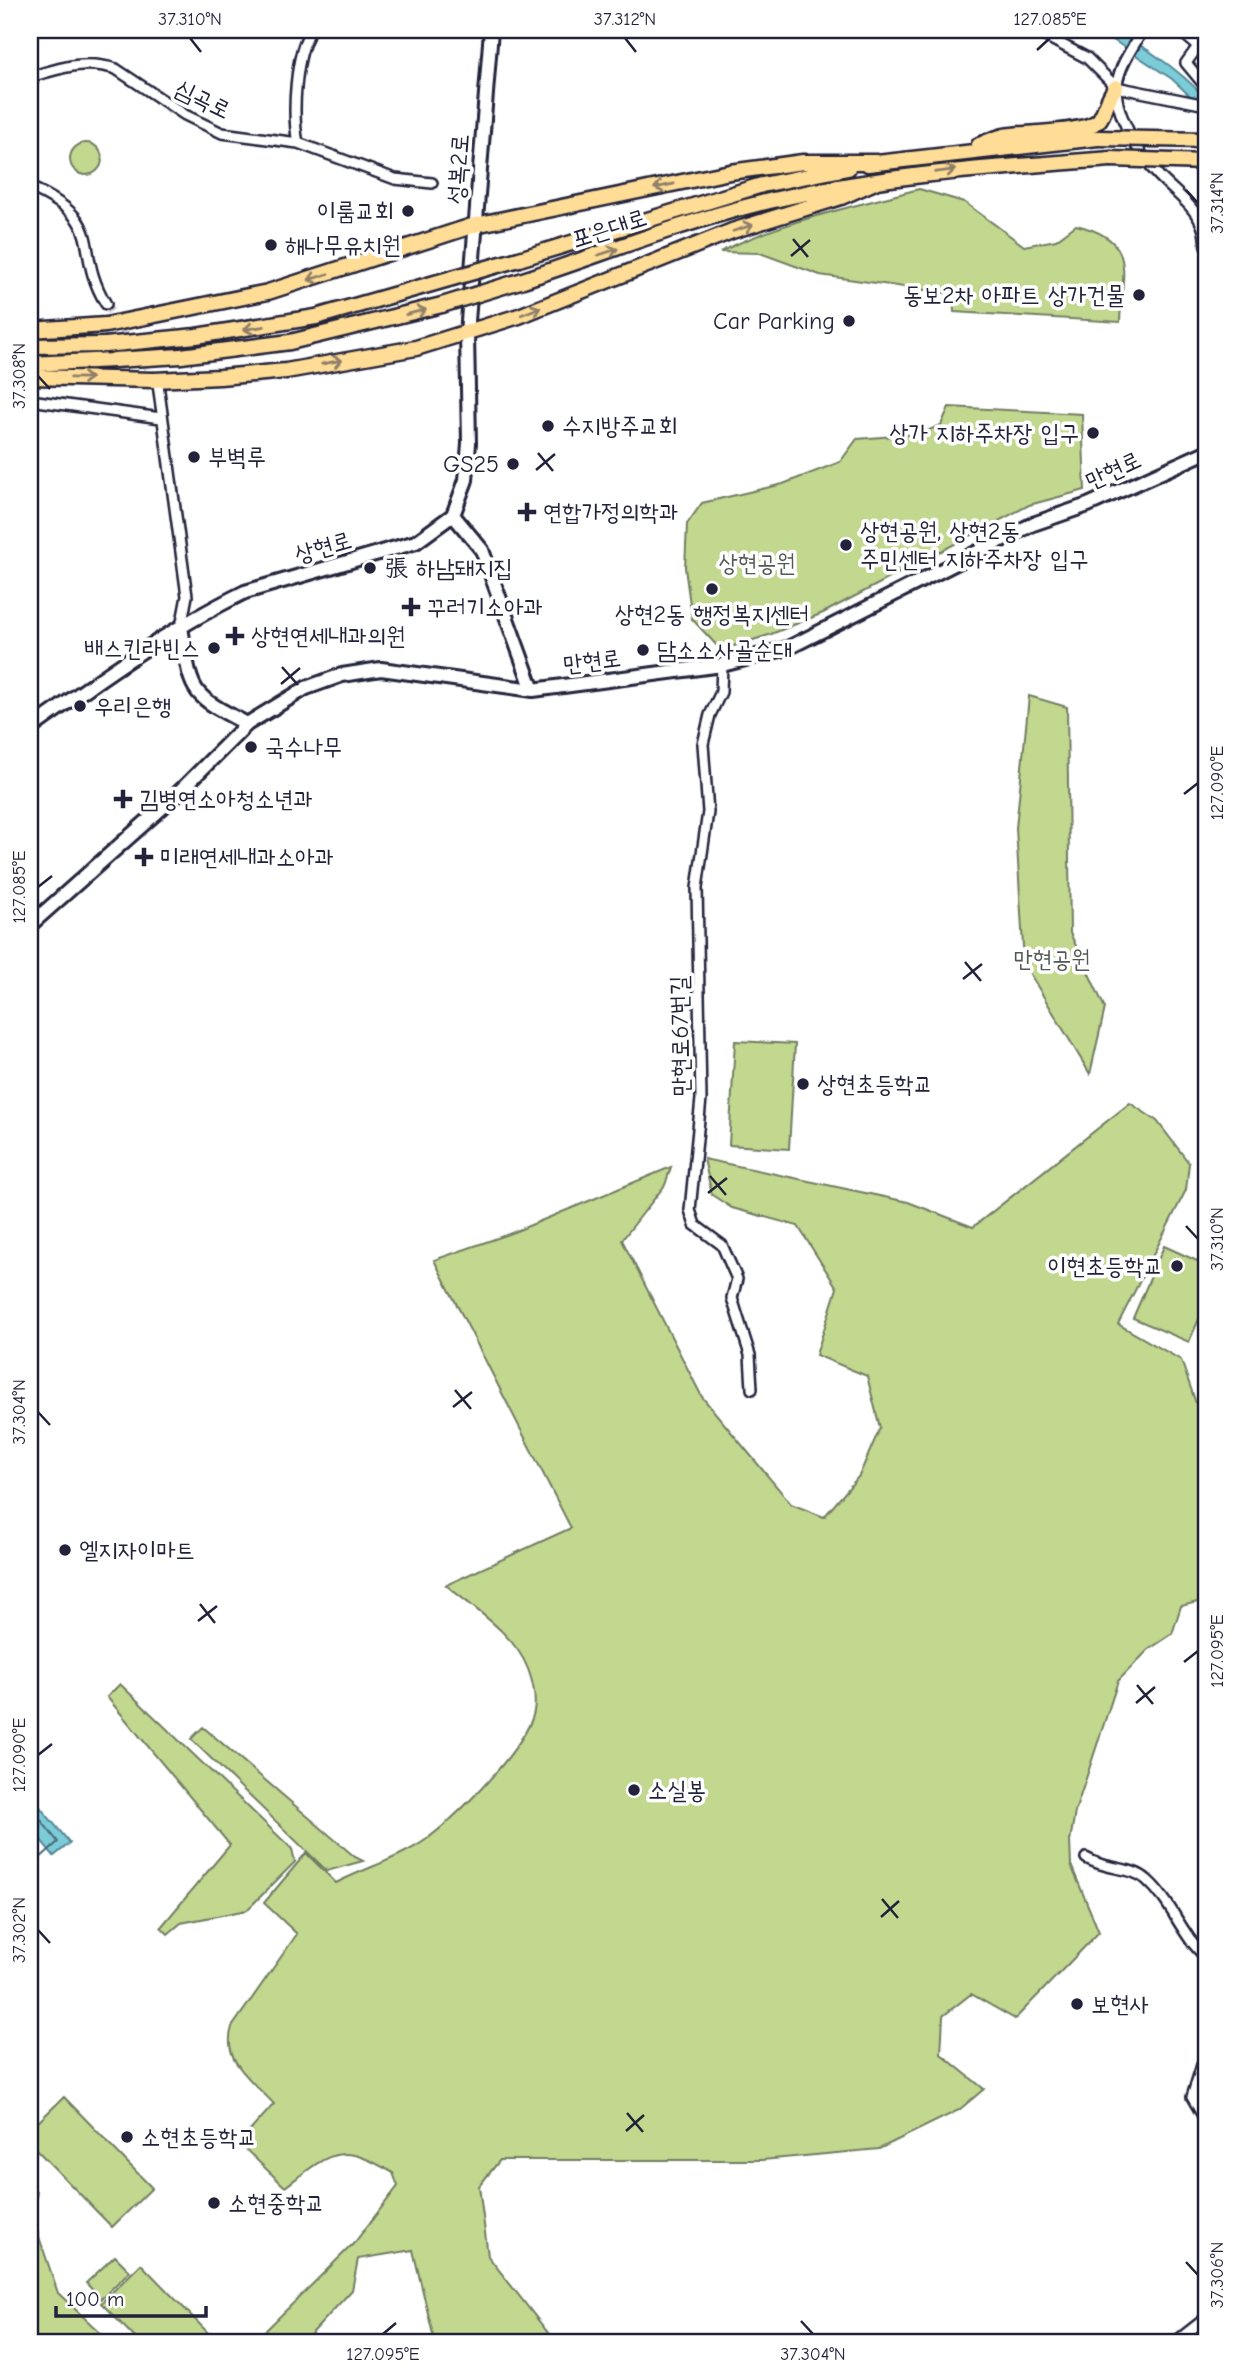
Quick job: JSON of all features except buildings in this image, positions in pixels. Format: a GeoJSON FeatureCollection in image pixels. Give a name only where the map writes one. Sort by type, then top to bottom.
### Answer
{"type":"FeatureCollection","features":[{"type":"Feature","properties":{"kind":"main road"},"geometry":{"type":"LineString","coordinates":[[962,152],[999,137],[1073,129],[1097,122],[1103,115],[1107,97],[1116,87]]}},
{"type":"Feature","properties":{"kind":"main road","name":"포은대로"},"geometry":{"type":"LineString","coordinates":[[30,346],[105,345],[195,336],[316,317],[440,284],[762,185],[877,162],[1098,138],[1206,139]]}},
{"type":"Feature","properties":{"kind":"main road","name":"포은대로"},"geometry":{"type":"LineString","coordinates":[[30,364],[181,356],[290,342],[429,308],[750,206],[877,181],[976,167],[1110,159],[1206,162]]}},
{"type":"Feature","properties":{"kind":"main road"},"geometry":{"type":"LineString","coordinates":[[30,330],[111,324],[268,292],[475,225],[730,172],[803,162],[877,162]]}},
{"type":"Feature","properties":{"kind":"main road"},"geometry":{"type":"LineString","coordinates":[[30,377],[137,380],[286,371],[416,348],[467,334],[732,231],[841,197],[877,181]]}},
{"type":"Feature","properties":{"kind":"street"},"geometry":{"type":"LineString","coordinates":[[298,143],[295,126],[301,50],[311,30]]}},
{"type":"Feature","properties":{"kind":"street","name":"성복2로"},"geometry":{"type":"LineString","coordinates":[[467,334],[471,312],[475,225],[491,30]]}},
{"type":"Feature","properties":{"kind":"street"},"geometry":{"type":"LineString","coordinates":[[1034,30],[1087,58],[1116,87],[1127,128],[1156,174],[1194,211],[1203,226],[1206,246]]}},
{"type":"Feature","properties":{"kind":"street"},"geometry":{"type":"LineString","coordinates":[[1116,87],[1121,69],[1143,30]]}},
{"type":"Feature","properties":{"kind":"street"},"geometry":{"type":"LineString","coordinates":[[1179,30],[1206,53]]}},
{"type":"Feature","properties":{"kind":"street"},"geometry":{"type":"LineString","coordinates":[[1199,46],[1186,63],[1206,87]]}},
{"type":"Feature","properties":{"kind":"street","name":"심곡로"},"geometry":{"type":"LineString","coordinates":[[31,76],[73,64],[103,65],[131,78],[186,116],[222,133],[298,143],[395,179],[432,183]]}},
{"type":"Feature","properties":{"kind":"street"},"geometry":{"type":"LineString","coordinates":[[30,90],[31,76]]}},
{"type":"Feature","properties":{"kind":"street"},"geometry":{"type":"LineString","coordinates":[[1116,87],[1206,105]]}},
{"type":"Feature","properties":{"kind":"street"},"geometry":{"type":"LineString","coordinates":[[30,187],[61,202],[76,216],[85,233],[97,286],[106,303]]}},
{"type":"Feature","properties":{"kind":"street"},"geometry":{"type":"LineString","coordinates":[[467,334],[469,443],[466,480],[453,516],[482,550],[533,690]]}},
{"type":"Feature","properties":{"kind":"street"},"geometry":{"type":"LineString","coordinates":[[158,384],[187,596],[181,627],[189,674],[198,695],[247,724]]}},
{"type":"Feature","properties":{"kind":"street"},"geometry":{"type":"LineString","coordinates":[[30,400],[161,418]]}},
{"type":"Feature","properties":{"kind":"street","name":"만현로"},"geometry":{"type":"LineString","coordinates":[[30,925],[173,798],[247,724],[306,688],[342,675],[381,668],[533,690],[722,665],[788,648],[1023,529],[1088,505],[1206,452]]}},
{"type":"Feature","properties":{"kind":"street","name":"상현로"},"geometry":{"type":"LineString","coordinates":[[30,729],[181,627],[244,592],[416,542],[453,516]]}},
{"type":"Feature","properties":{"kind":"street","name":"만현로67번길"},"geometry":{"type":"LineString","coordinates":[[722,665],[721,692],[710,715],[703,744],[708,812],[697,888],[701,1099],[691,1210],[695,1226],[722,1245],[737,1279],[732,1298],[750,1355],[752,1389]]}},
{"type":"Feature","properties":{"kind":"street"},"geometry":{"type":"LineString","coordinates":[[1086,1858],[1100,1867],[1132,1871],[1144,1877],[1169,1905],[1185,1936],[1206,1957]]}},
{"type":"Feature","properties":{"kind":"street"},"geometry":{"type":"LineString","coordinates":[[1206,2052],[1192,2096],[1206,2120]]}},
{"type":"Feature","properties":{"kind":"street"},"geometry":{"type":"LineString","coordinates":[[1174,2343],[1206,2318]]}},
{"type":"Feature","properties":{"kind":"green space"},"geometry":{"type":"Polygon","coordinates":[[[86,143],[97,148],[102,159],[97,170],[86,175],[75,170],[70,159],[75,148],[86,143]]]}},
{"type":"Feature","properties":{"kind":"green space"},"geometry":{"type":"Polygon","coordinates":[[[919,189],[964,202],[1024,246],[1056,240],[1076,225],[1096,231],[1109,239],[1118,249],[1122,260],[1120,322],[954,312],[953,294],[820,275],[760,253],[720,252],[793,223],[919,189]]]}},
{"type":"Feature","properties":{"kind":"green space","name":"상현공원"},"geometry":{"type":"Polygon","coordinates":[[[949,407],[1082,414],[1085,490],[1029,505],[823,613],[769,635],[721,650],[692,619],[685,568],[687,524],[702,503],[783,484],[840,462],[857,439],[920,434],[941,425],[949,407]]]}},
{"type":"Feature","properties":{"kind":"green space","name":"만현공원"},"geometry":{"type":"Polygon","coordinates":[[[1029,696],[1067,707],[1070,933],[1105,1008],[1090,1074],[1024,964],[1016,828],[1029,696]]]}},
{"type":"Feature","properties":{"kind":"green space"},"geometry":{"type":"Polygon","coordinates":[[[735,1041],[795,1044],[789,1149],[729,1145],[735,1041]]]}},
{"type":"Feature","properties":{"kind":"green space"},"geometry":{"type":"Polygon","coordinates":[[[1130,1103],[1157,1121],[1189,1163],[1186,1190],[1118,1324],[1181,1360],[1206,1432],[1206,1600],[1181,1606],[1172,1634],[1148,1650],[1118,1681],[1075,1812],[1070,1841],[1071,1865],[1099,1932],[1015,2019],[971,1994],[943,2016],[941,2054],[984,2089],[959,2110],[879,2149],[762,2160],[500,2160],[479,2186],[488,2256],[556,2343],[435,2343],[413,2250],[358,2259],[352,2290],[303,2343],[253,2343],[355,2242],[398,2186],[393,2173],[375,2163],[348,2154],[325,2159],[285,2187],[239,2143],[274,2104],[241,2070],[235,2060],[230,2039],[232,2027],[297,1934],[264,1903],[306,1853],[336,1883],[414,1847],[452,1818],[499,1769],[531,1721],[535,1702],[532,1682],[522,1656],[513,1644],[492,1622],[446,1585],[571,1528],[434,1260],[509,1234],[671,1167],[665,1185],[622,1240],[702,1397],[791,1504],[824,1517],[859,1476],[880,1428],[867,1376],[816,1355],[837,1288],[798,1226],[732,1208],[712,1195],[704,1159],[908,1202],[973,1227],[1130,1103]]]}},
{"type":"Feature","properties":{"kind":"green space"},"geometry":{"type":"Polygon","coordinates":[[[1164,1246],[1206,1265],[1206,1303],[1189,1342],[1133,1318],[1164,1246]]]}},
{"type":"Feature","properties":{"kind":"green space"},"geometry":{"type":"Polygon","coordinates":[[[120,1684],[292,1849],[295,1862],[247,1910],[181,1923],[168,1934],[161,1927],[230,1845],[107,1697],[120,1684]]]}},
{"type":"Feature","properties":{"kind":"green space"},"geometry":{"type":"Polygon","coordinates":[[[203,1727],[363,1861],[327,1871],[191,1739],[203,1727]]]}},
{"type":"Feature","properties":{"kind":"green space"},"geometry":{"type":"Polygon","coordinates":[[[64,2097],[152,2188],[112,2227],[30,2143],[30,2130],[64,2097]]]}},
{"type":"Feature","properties":{"kind":"green space"},"geometry":{"type":"Polygon","coordinates":[[[30,2189],[37,2192],[32,2216],[58,2293],[111,2343],[30,2343],[30,2189]]]}},
{"type":"Feature","properties":{"kind":"green space"},"geometry":{"type":"Polygon","coordinates":[[[115,2256],[130,2271],[101,2299],[86,2283],[115,2256]]]}},
{"type":"Feature","properties":{"kind":"green space"},"geometry":{"type":"Polygon","coordinates":[[[141,2264],[218,2343],[140,2343],[101,2303],[141,2264]]]}},
{"type":"Feature","properties":{"kind":"water"},"geometry":{"type":"Polygon","coordinates":[[[1098,30],[1125,37],[1156,55],[1206,99],[1206,111],[1172,79],[1098,30]]]}},
{"type":"Feature","properties":{"kind":"water"},"geometry":{"type":"Polygon","coordinates":[[[30,1795],[70,1843],[54,1856],[30,1827],[30,1795]]]}},
{"type":"Feature","properties":{"kind":"tunnel"},"geometry":{"type":"LineString","coordinates":[[106,304],[156,381]]}},
{"type":"Feature","properties":{"kind":"place","name":"이룸교회"},"geometry":{"type":"Point","coordinates":[408,211]}},
{"type":"Feature","properties":{"kind":"place","name":"해나무유치원"},"geometry":{"type":"Point","coordinates":[271,245]}},
{"type":"Feature","properties":{"kind":"place","name":"동보2차 아파트 상가건물"},"geometry":{"type":"Point","coordinates":[1139,295]}},
{"type":"Feature","properties":{"kind":"place","name":"Car Parking"},"geometry":{"type":"Point","coordinates":[849,321]}},
{"type":"Feature","properties":{"kind":"place","name":"수지방주교회"},"geometry":{"type":"Point","coordinates":[548,426]}},
{"type":"Feature","properties":{"kind":"place","name":"상가 지하주차장 입구"},"geometry":{"type":"Point","coordinates":[1093,433]}},
{"type":"Feature","properties":{"kind":"place","name":"부벽루"},"geometry":{"type":"Point","coordinates":[194,457]}},
{"type":"Feature","properties":{"kind":"place","name":"GS25"},"geometry":{"type":"Point","coordinates":[513,464]}},
{"type":"Feature","properties":{"kind":"place","name":"연합가정의학과"},"geometry":{"type":"Point","coordinates":[527,512]}},
{"type":"Feature","properties":{"kind":"place","name":"상현공원, 상현2동 주민센터 지하주차장 입구"},"geometry":{"type":"Point","coordinates":[846,545]}},
{"type":"Feature","properties":{"kind":"place","name":"張 하남돼지집"},"geometry":{"type":"Point","coordinates":[370,568]}},
{"type":"Feature","properties":{"kind":"place","name":"상현2동 행정복지센터"},"geometry":{"type":"Point","coordinates":[712,589]}},
{"type":"Feature","properties":{"kind":"place","name":"꾸러기소아과"},"geometry":{"type":"Point","coordinates":[411,607]}},
{"type":"Feature","properties":{"kind":"place","name":"상현연세내과의원"},"geometry":{"type":"Point","coordinates":[235,636]}},
{"type":"Feature","properties":{"kind":"place","name":"배스킨라빈스"},"geometry":{"type":"Point","coordinates":[214,648]}},
{"type":"Feature","properties":{"kind":"place","name":"담소소사골순대"},"geometry":{"type":"Point","coordinates":[643,650]}},
{"type":"Feature","properties":{"kind":"place","name":"우리은행"},"geometry":{"type":"Point","coordinates":[80,706]}},
{"type":"Feature","properties":{"kind":"place","name":"국수나무"},"geometry":{"type":"Point","coordinates":[251,747]}},
{"type":"Feature","properties":{"kind":"place","name":"김병연소아청소년과"},"geometry":{"type":"Point","coordinates":[123,799]}},
{"type":"Feature","properties":{"kind":"place","name":"미래연세내과소아과"},"geometry":{"type":"Point","coordinates":[144,857]}},
{"type":"Feature","properties":{"kind":"place","name":"상현초등학교"},"geometry":{"type":"Point","coordinates":[803,1084]}},
{"type":"Feature","properties":{"kind":"place","name":"이현초등학교"},"geometry":{"type":"Point","coordinates":[1177,1266]}},
{"type":"Feature","properties":{"kind":"place","name":"엘지자이마트"},"geometry":{"type":"Point","coordinates":[65,1550]}},
{"type":"Feature","properties":{"kind":"place","name":"소실봉"},"geometry":{"type":"Point","coordinates":[634,1790]}},
{"type":"Feature","properties":{"kind":"place","name":"보현사"},"geometry":{"type":"Point","coordinates":[1077,2004]}},
{"type":"Feature","properties":{"kind":"place","name":"소현초등학교"},"geometry":{"type":"Point","coordinates":[127,2137]}},
{"type":"Feature","properties":{"kind":"place","name":"소현중학교"},"geometry":{"type":"Point","coordinates":[214,2203]}}]}
